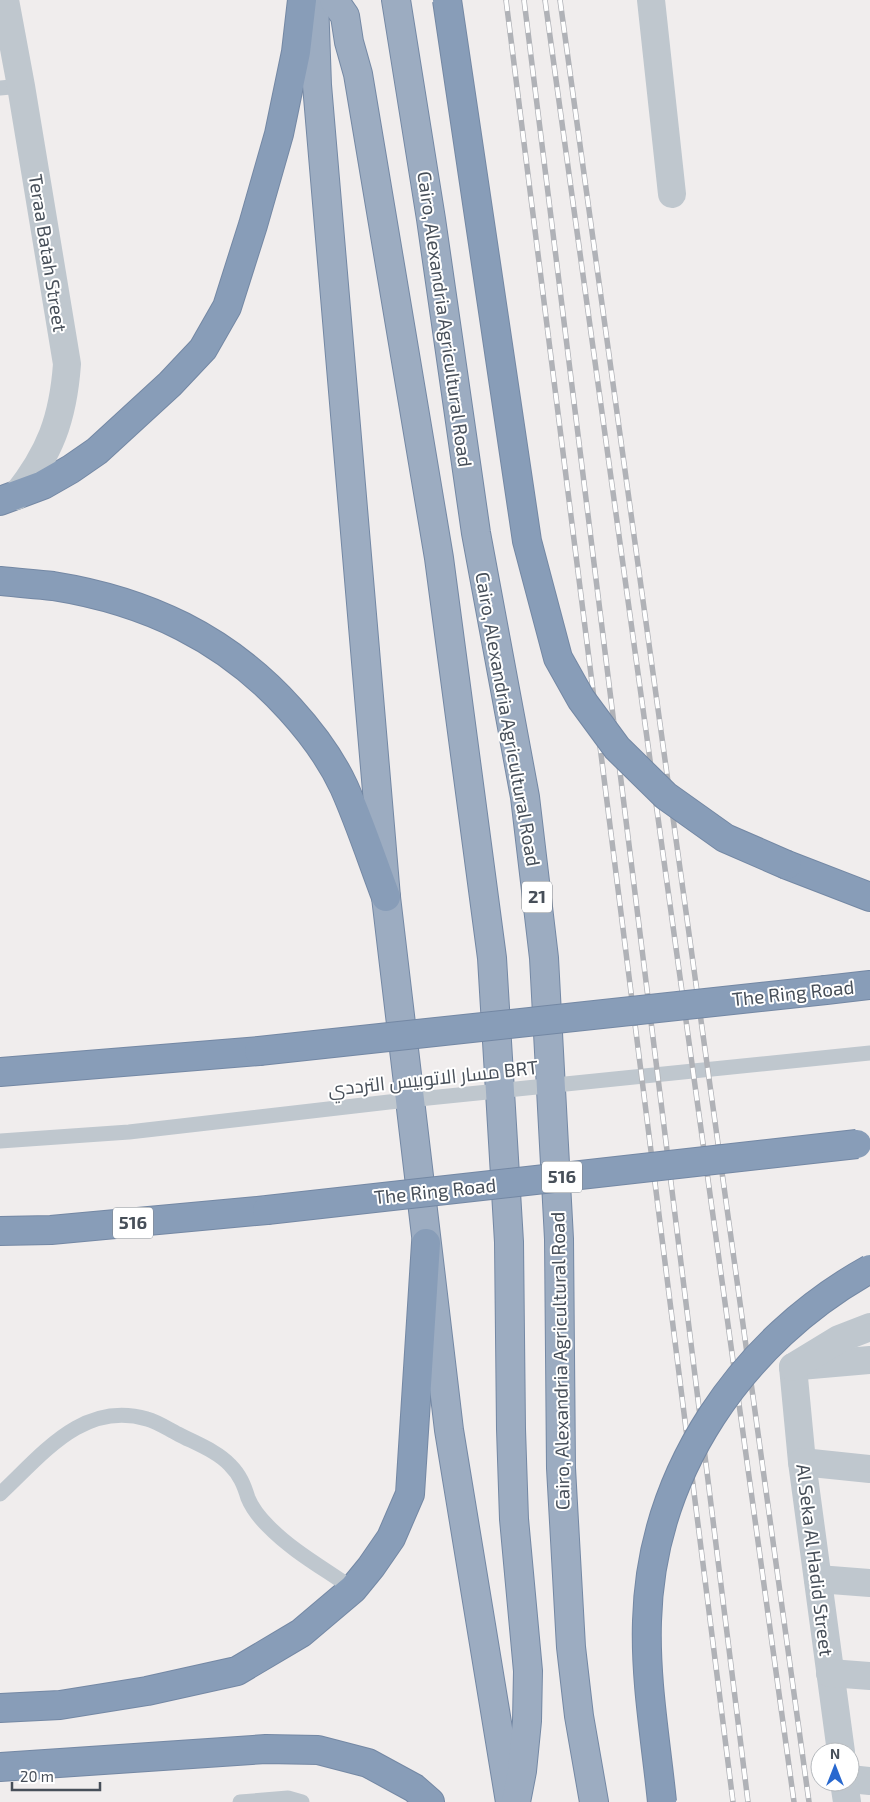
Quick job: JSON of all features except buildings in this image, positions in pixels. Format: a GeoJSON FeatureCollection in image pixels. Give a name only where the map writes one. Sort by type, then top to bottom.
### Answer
{"type":"FeatureCollection","features":[{"type":"Feature","properties":{"kind":"highway"},"geometry":{"type":"LineString","coordinates":[[8,499],[43,485],[71,469],[122,430],[170,384],[202,349],[227,307],[279,134],[296,52],[302,0]]}},
{"type":"Feature","properties":{"kind":"highway"},"geometry":{"type":"LineString","coordinates":[[314,0],[317,85],[386,897],[449,1430],[510,1802]]}},
{"type":"Feature","properties":{"kind":"highway"},"geometry":{"type":"LineString","coordinates":[[334,0],[345,16],[349,42],[358,74],[439,558],[492,958],[510,1242],[511,1429],[514,1519],[528,1671],[528,1721],[516,1802]]}},
{"type":"Feature","properties":{"kind":"highway","name":"Cairo, Alexandria Agricultural Road"},"geometry":{"type":"LineString","coordinates":[[396,0],[431,219],[476,533],[524,797],[544,958],[559,1239],[561,1468],[570,1637],[579,1716],[594,1802]]}},
{"type":"Feature","properties":{"kind":"highway"},"geometry":{"type":"LineString","coordinates":[[447,0],[528,541],[558,658],[581,699],[617,748],[666,796],[725,838],[841,887],[870,897]]}},
{"type":"Feature","properties":{"kind":"highway"},"geometry":{"type":"LineString","coordinates":[[0,581],[52,586],[98,595],[142,609],[180,624],[214,643],[245,666],[275,692],[301,720],[324,752],[344,786],[386,897]]}},
{"type":"Feature","properties":{"kind":"highway","name":"The Ring Road"},"geometry":{"type":"LineString","coordinates":[[0,1072],[259,1051],[870,985]]}},
{"type":"Feature","properties":{"kind":"highway","name":"The Ring Road"},"geometry":{"type":"LineString","coordinates":[[0,1231],[51,1230],[267,1210],[864,1144]]}},
{"type":"Feature","properties":{"kind":"highway"},"geometry":{"type":"LineString","coordinates":[[0,1245],[51,1230]]}},
{"type":"Feature","properties":{"kind":"highway"},"geometry":{"type":"LineString","coordinates":[[0,1708],[60,1704],[147,1692],[237,1671],[301,1632],[353,1589],[392,1538],[410,1494],[426,1243]]}},
{"type":"Feature","properties":{"kind":"highway"},"geometry":{"type":"LineString","coordinates":[[662,1802],[646,1652],[647,1618],[655,1552],[665,1515],[678,1479],[694,1444],[714,1411],[736,1380],[761,1351],[818,1302],[870,1269]]}},
{"type":"Feature","properties":{"kind":"highway"},"geometry":{"type":"LineString","coordinates":[[0,1767],[266,1750],[318,1750],[368,1763],[414,1788],[430,1802]]}},
{"type":"Feature","properties":{"kind":"street"},"geometry":{"type":"LineString","coordinates":[[652,0],[672,194]]}},
{"type":"Feature","properties":{"kind":"street","name":"Teraa Batah Street"},"geometry":{"type":"LineString","coordinates":[[4,14],[10,87],[66,364],[65,388],[53,436],[39,464],[8,499]]}},
{"type":"Feature","properties":{"kind":"street"},"geometry":{"type":"LineString","coordinates":[[793,1367],[839,1339],[870,1327]]}},
{"type":"Feature","properties":{"kind":"street"},"geometry":{"type":"LineString","coordinates":[[793,1367],[870,1360]]}},
{"type":"Feature","properties":{"kind":"street","name":"Al Seka Al Hadid Street"},"geometry":{"type":"LineString","coordinates":[[793,1367],[802,1462],[840,1742]]}},
{"type":"Feature","properties":{"kind":"street"},"geometry":{"type":"LineString","coordinates":[[802,1462],[870,1468]]}},
{"type":"Feature","properties":{"kind":"street"},"geometry":{"type":"LineString","coordinates":[[818,1579],[870,1583]]}},
{"type":"Feature","properties":{"kind":"street"},"geometry":{"type":"LineString","coordinates":[[830,1673],[870,1676]]}},
{"type":"Feature","properties":{"kind":"lane","name":"مسار الاتوبيس الترددي BRT"},"geometry":{"type":"LineString","coordinates":[[0,1141],[129,1132],[388,1102],[870,1053]]}},
{"type":"Feature","properties":{"kind":"lane"},"geometry":{"type":"LineString","coordinates":[[0,1494],[62,1436],[78,1426],[95,1418],[113,1415],[131,1415],[149,1419],[222,1457],[238,1474],[257,1514],[268,1526],[282,1539],[353,1589]]}},
{"type":"Feature","properties":{"kind":"lane"},"geometry":{"type":"LineString","coordinates":[[240,1802],[288,1798],[302,1802]]}},
{"type":"Feature","properties":{"kind":"railway"},"geometry":{"type":"LineString","coordinates":[[506,0],[733,1802]]}},
{"type":"Feature","properties":{"kind":"railway"},"geometry":{"type":"LineString","coordinates":[[524,0],[748,1802]]}},
{"type":"Feature","properties":{"kind":"railway"},"geometry":{"type":"LineString","coordinates":[[545,0],[794,1802]]}},
{"type":"Feature","properties":{"kind":"railway"},"geometry":{"type":"LineString","coordinates":[[560,0],[809,1802]]}}]}
